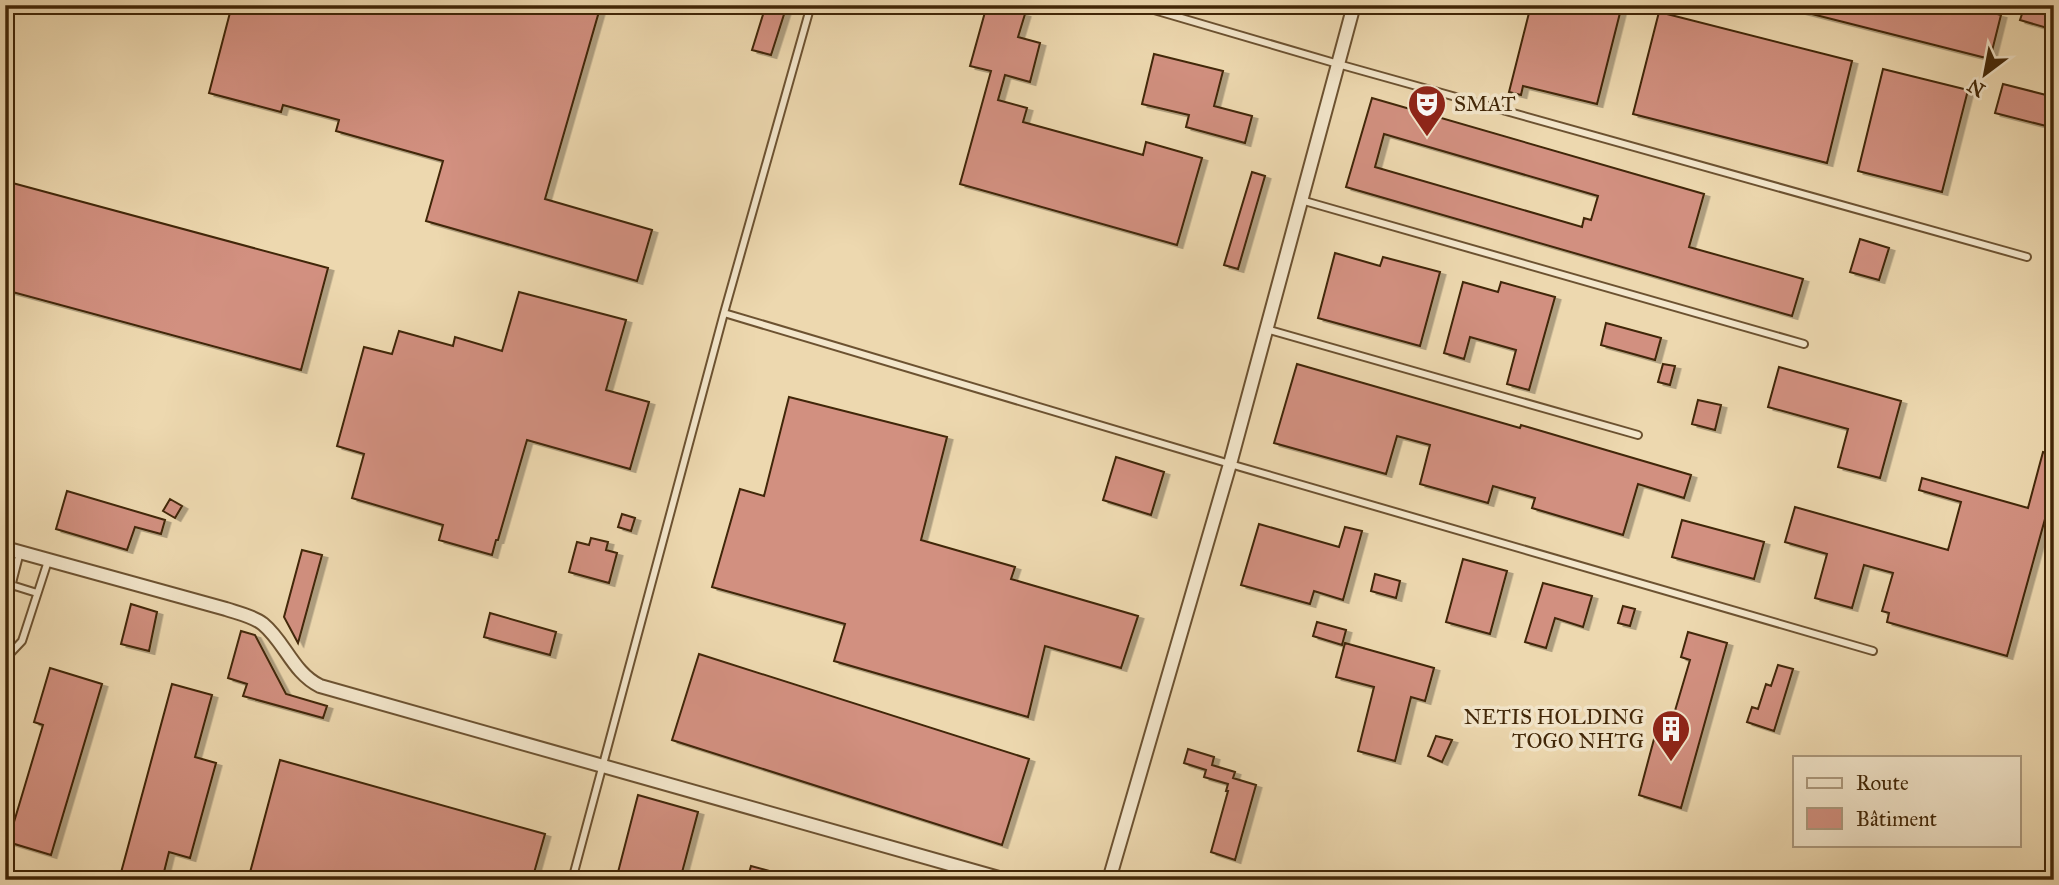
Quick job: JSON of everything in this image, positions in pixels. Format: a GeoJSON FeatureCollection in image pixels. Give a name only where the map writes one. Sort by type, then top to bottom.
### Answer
{"type":"FeatureCollection","features":[{"type":"Feature","properties":{"kind":"street"},"geometry":{"type":"LineString","coordinates":[[1110,880],[1230,464],[1354,5]]}},
{"type":"Feature","properties":{"kind":"street"},"geometry":{"type":"LineString","coordinates":[[5,548],[254,619],[267,629],[300,672],[320,686],[1006,880]]}},
{"type":"Feature","properties":{"kind":"lane"},"geometry":{"type":"LineString","coordinates":[[572,880],[724,313],[811,5]]}},
{"type":"Feature","properties":{"kind":"lane"},"geometry":{"type":"LineString","coordinates":[[1137,5],[2027,257]]}},
{"type":"Feature","properties":{"kind":"lane"},"geometry":{"type":"LineString","coordinates":[[1301,200],[1804,344]]}},
{"type":"Feature","properties":{"kind":"lane"},"geometry":{"type":"LineString","coordinates":[[724,313],[1873,651]]}},
{"type":"Feature","properties":{"kind":"lane"},"geometry":{"type":"LineString","coordinates":[[1266,329],[1639,435]]}},
{"type":"Feature","properties":{"kind":"lane"},"geometry":{"type":"LineString","coordinates":[[5,610],[8,584],[20,552]]}},
{"type":"Feature","properties":{"kind":"lane"},"geometry":{"type":"LineString","coordinates":[[5,659],[22,641],[48,561]]}},
{"type":"Feature","properties":{"kind":"lane"},"geometry":{"type":"LineString","coordinates":[[8,584],[37,593]]}},
{"type":"Feature","properties":{"kind":"building"},"geometry":{"type":"Polygon","coordinates":[[[232,5],[592,5],[600,8],[545,199],[652,230],[637,281],[426,221],[443,161],[336,131],[339,120],[283,105],[281,112],[209,93],[232,5]]]}},
{"type":"Feature","properties":{"kind":"building"},"geometry":{"type":"Polygon","coordinates":[[[766,5],[787,5],[771,55],[752,50],[766,5]]]}},
{"type":"Feature","properties":{"kind":"building"},"geometry":{"type":"Polygon","coordinates":[[[987,5],[1025,14],[1018,37],[1040,43],[1030,82],[1005,75],[998,100],[1027,108],[1023,122],[1143,155],[1146,142],[1202,158],[1177,245],[960,184],[991,71],[970,66],[987,5]]]}},
{"type":"Feature","properties":{"kind":"building"},"geometry":{"type":"Polygon","coordinates":[[[1531,5],[1622,5],[1597,104],[1523,86],[1521,95],[1509,92],[1531,5]]]}},
{"type":"Feature","properties":{"kind":"building"},"geometry":{"type":"Polygon","coordinates":[[[1797,5],[1964,5],[2001,15],[1990,59],[1796,10],[1797,5]]]}},
{"type":"Feature","properties":{"kind":"building"},"geometry":{"type":"Polygon","coordinates":[[[2025,5],[2054,5],[2054,30],[2020,20],[2025,5]]]}},
{"type":"Feature","properties":{"kind":"building"},"geometry":{"type":"Polygon","coordinates":[[[1659,12],[1852,61],[1827,163],[1633,114],[1659,12]]]}},
{"type":"Feature","properties":{"kind":"building"},"geometry":{"type":"Polygon","coordinates":[[[1154,54],[1223,71],[1214,106],[1252,116],[1245,143],[1186,127],[1189,115],[1142,104],[1154,54]]]}},
{"type":"Feature","properties":{"kind":"building"},"geometry":{"type":"Polygon","coordinates":[[[1883,69],[1968,90],[1942,192],[1858,171],[1883,69]]]}},
{"type":"Feature","properties":{"kind":"building"},"geometry":{"type":"Polygon","coordinates":[[[2003,84],[2054,97],[2054,128],[1995,113],[2003,84]]]}},
{"type":"Feature","properties":{"kind":"building"},"geometry":{"type":"Polygon","coordinates":[[[1372,98],[1704,194],[1689,247],[1803,279],[1792,316],[1346,187],[1372,98]],[[1384,134],[1375,167],[1582,227],[1584,218],[1591,220],[1598,196],[1384,134]]]}},
{"type":"Feature","properties":{"kind":"building"},"geometry":{"type":"Polygon","coordinates":[[[1252,172],[1265,176],[1238,269],[1224,265],[1252,172]]]}},
{"type":"Feature","properties":{"kind":"building"},"geometry":{"type":"Polygon","coordinates":[[[5,181],[328,268],[301,370],[5,290],[5,181]]]}},
{"type":"Feature","properties":{"kind":"building"},"geometry":{"type":"Polygon","coordinates":[[[1860,239],[1889,248],[1879,280],[1850,272],[1860,239]]]}},
{"type":"Feature","properties":{"kind":"building"},"geometry":{"type":"Polygon","coordinates":[[[1335,253],[1380,266],[1383,257],[1440,272],[1420,346],[1318,318],[1335,253]]]}},
{"type":"Feature","properties":{"kind":"building"},"geometry":{"type":"Polygon","coordinates":[[[1463,282],[1498,292],[1501,282],[1555,297],[1529,390],[1507,384],[1516,350],[1470,337],[1464,359],[1444,353],[1463,282]]]}},
{"type":"Feature","properties":{"kind":"building"},"geometry":{"type":"Polygon","coordinates":[[[519,292],[626,320],[606,390],[649,402],[630,469],[527,440],[492,555],[439,540],[443,525],[352,498],[364,454],[337,446],[364,347],[392,354],[399,331],[453,346],[455,337],[502,351],[519,292]]]}},
{"type":"Feature","properties":{"kind":"building"},"geometry":{"type":"Polygon","coordinates":[[[1606,323],[1661,338],[1655,360],[1601,345],[1606,323]]]}},
{"type":"Feature","properties":{"kind":"building"},"geometry":{"type":"Polygon","coordinates":[[[1297,364],[1691,475],[1684,498],[1638,484],[1623,535],[1532,508],[1535,498],[1493,486],[1488,503],[1420,484],[1430,445],[1397,436],[1386,474],[1274,443],[1297,364]]]}},
{"type":"Feature","properties":{"kind":"building"},"geometry":{"type":"Polygon","coordinates":[[[1663,364],[1675,366],[1670,385],[1658,382],[1663,364]]]}},
{"type":"Feature","properties":{"kind":"building"},"geometry":{"type":"Polygon","coordinates":[[[1779,367],[1901,401],[1880,478],[1838,467],[1848,429],[1768,407],[1779,367]]]}},
{"type":"Feature","properties":{"kind":"building"},"geometry":{"type":"Polygon","coordinates":[[[789,397],[947,437],[921,540],[1015,567],[1011,579],[1138,616],[1121,668],[1045,646],[1028,717],[834,661],[845,624],[712,587],[740,489],[764,496],[789,397]]]}},
{"type":"Feature","properties":{"kind":"building"},"geometry":{"type":"Polygon","coordinates":[[[1698,400],[1721,405],[1715,430],[1692,424],[1698,400]]]}},
{"type":"Feature","properties":{"kind":"building"},"geometry":{"type":"Polygon","coordinates":[[[2043,452],[2054,455],[2054,521],[2045,519],[2007,656],[1887,622],[1889,613],[1882,611],[1893,573],[1864,565],[1852,608],[1815,598],[1827,554],[1785,542],[1795,507],[1948,550],[1961,502],[1919,490],[1922,478],[2028,508],[2043,452]]]}},
{"type":"Feature","properties":{"kind":"building"},"geometry":{"type":"Polygon","coordinates":[[[1116,457],[1164,472],[1151,515],[1103,500],[1116,457]]]}},
{"type":"Feature","properties":{"kind":"building"},"geometry":{"type":"Polygon","coordinates":[[[67,491],[165,520],[161,534],[135,527],[127,550],[56,529],[67,491]]]}},
{"type":"Feature","properties":{"kind":"building"},"geometry":{"type":"Polygon","coordinates":[[[170,499],[182,506],[175,518],[163,511],[170,499]]]}},
{"type":"Feature","properties":{"kind":"building"},"geometry":{"type":"Polygon","coordinates":[[[622,514],[635,518],[631,531],[618,527],[622,514]]]}},
{"type":"Feature","properties":{"kind":"building"},"geometry":{"type":"Polygon","coordinates":[[[1682,520],[1764,542],[1754,579],[1672,557],[1682,520]]]}},
{"type":"Feature","properties":{"kind":"building"},"geometry":{"type":"Polygon","coordinates":[[[1259,524],[1339,547],[1345,527],[1362,531],[1343,600],[1314,591],[1310,604],[1241,585],[1259,524]]]}},
{"type":"Feature","properties":{"kind":"building"},"geometry":{"type":"Polygon","coordinates":[[[591,538],[608,542],[606,550],[617,553],[609,583],[569,572],[577,542],[589,545],[591,538]]]}},
{"type":"Feature","properties":{"kind":"building"},"geometry":{"type":"Polygon","coordinates":[[[302,550],[322,555],[298,643],[284,617],[302,550]]]}},
{"type":"Feature","properties":{"kind":"building"},"geometry":{"type":"Polygon","coordinates":[[[1463,559],[1507,571],[1490,634],[1446,622],[1463,559]]]}},
{"type":"Feature","properties":{"kind":"building"},"geometry":{"type":"Polygon","coordinates":[[[1375,574],[1400,581],[1396,598],[1371,591],[1375,574]]]}},
{"type":"Feature","properties":{"kind":"building"},"geometry":{"type":"Polygon","coordinates":[[[1543,583],[1592,596],[1583,627],[1555,618],[1546,648],[1525,642],[1543,583]]]}},
{"type":"Feature","properties":{"kind":"building"},"geometry":{"type":"Polygon","coordinates":[[[131,604],[157,612],[149,651],[121,644],[131,604]]]}},
{"type":"Feature","properties":{"kind":"building"},"geometry":{"type":"Polygon","coordinates":[[[1623,606],[1635,609],[1630,626],[1618,623],[1623,606]]]}},
{"type":"Feature","properties":{"kind":"building"},"geometry":{"type":"Polygon","coordinates":[[[490,613],[556,632],[550,655],[484,637],[490,613]]]}},
{"type":"Feature","properties":{"kind":"building"},"geometry":{"type":"Polygon","coordinates":[[[1317,622],[1346,630],[1342,645],[1313,636],[1317,622]]]}},
{"type":"Feature","properties":{"kind":"building"},"geometry":{"type":"Polygon","coordinates":[[[241,631],[255,635],[286,694],[327,706],[323,718],[243,696],[247,684],[228,678],[241,631]]]}},
{"type":"Feature","properties":{"kind":"building","name":"NETIS HOLDING TOGO NHTG"},"geometry":{"type":"Polygon","coordinates":[[[1688,632],[1727,643],[1681,808],[1639,795],[1657,728],[1669,731],[1690,660],[1681,657],[1688,632]]]}},
{"type":"Feature","properties":{"kind":"building"},"geometry":{"type":"Polygon","coordinates":[[[1345,643],[1434,668],[1425,701],[1411,697],[1395,761],[1358,751],[1374,687],[1336,677],[1345,643]]]}},
{"type":"Feature","properties":{"kind":"building"},"geometry":{"type":"Polygon","coordinates":[[[699,654],[1029,759],[1002,845],[672,740],[699,654]]]}},
{"type":"Feature","properties":{"kind":"building"},"geometry":{"type":"Polygon","coordinates":[[[1778,665],[1793,669],[1774,731],[1747,722],[1752,707],[1758,709],[1766,684],[1771,686],[1778,665]]]}},
{"type":"Feature","properties":{"kind":"building"},"geometry":{"type":"Polygon","coordinates":[[[50,668],[102,684],[51,855],[8,842],[43,725],[34,722],[50,668]]]}},
{"type":"Feature","properties":{"kind":"building"},"geometry":{"type":"Polygon","coordinates":[[[172,684],[212,695],[195,757],[216,763],[190,858],[169,852],[162,880],[119,880],[172,684]]]}},
{"type":"Feature","properties":{"kind":"building"},"geometry":{"type":"Polygon","coordinates":[[[1436,736],[1452,740],[1442,762],[1428,756],[1436,736]]]}},
{"type":"Feature","properties":{"kind":"building"},"geometry":{"type":"Polygon","coordinates":[[[1188,749],[1214,757],[1212,765],[1235,772],[1233,778],[1256,785],[1235,860],[1211,852],[1228,784],[1204,777],[1206,770],[1184,763],[1188,749]]]}},
{"type":"Feature","properties":{"kind":"building"},"geometry":{"type":"Polygon","coordinates":[[[280,760],[545,834],[532,880],[248,880],[280,760]]]}},
{"type":"Feature","properties":{"kind":"building"},"geometry":{"type":"Polygon","coordinates":[[[638,795],[698,812],[680,880],[616,880],[638,795]]]}},
{"type":"Feature","properties":{"kind":"building"},"geometry":{"type":"Polygon","coordinates":[[[751,866],[788,876],[788,880],[747,880],[751,866]]]}},
{"type":"Feature","properties":{"kind":"place","name":"SMAT"},"geometry":{"type":"Point","coordinates":[1427,138]}},
{"type":"Feature","properties":{"kind":"place","name":"NETIS HOLDING TOGO NHTG"},"geometry":{"type":"Point","coordinates":[1671,763]}}]}
